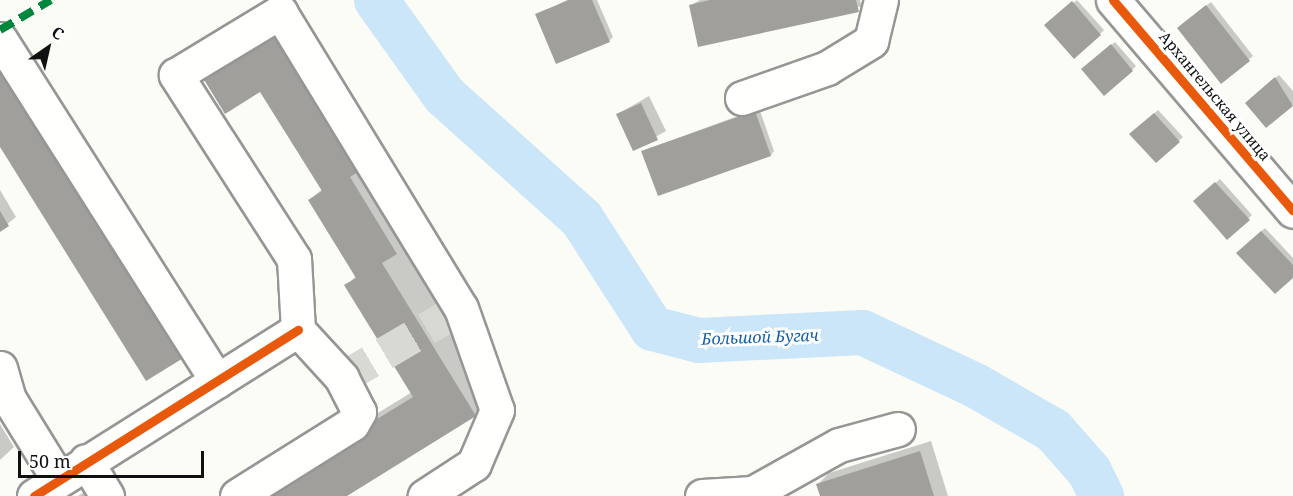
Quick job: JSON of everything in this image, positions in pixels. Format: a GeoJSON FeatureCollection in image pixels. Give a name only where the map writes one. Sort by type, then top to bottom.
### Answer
{"type":"FeatureCollection","features":[{"type":"Feature","properties":{"kind":"street"},"geometry":{"type":"LineString","coordinates":[[742,98],[827,68],[871,41],[881,0]]}},
{"type":"Feature","properties":{"kind":"street","name":"Архангельская улица"},"geometry":{"type":"LineString","coordinates":[[1113,0],[1293,211]]}},
{"type":"Feature","properties":{"kind":"street"},"geometry":{"type":"LineString","coordinates":[[237,496],[352,424],[359,412],[342,378],[298,330],[294,259],[176,75],[280,12],[461,308],[497,410],[474,464],[424,496]]}},
{"type":"Feature","properties":{"kind":"street"},"geometry":{"type":"LineString","coordinates":[[0,39],[217,381]]}},
{"type":"Feature","properties":{"kind":"street"},"geometry":{"type":"LineString","coordinates":[[0,368],[9,399],[46,488],[298,330]]}},
{"type":"Feature","properties":{"kind":"street"},"geometry":{"type":"LineString","coordinates":[[702,496],[753,494],[839,445],[898,429]]}},
{"type":"Feature","properties":{"kind":"street"},"geometry":{"type":"LineString","coordinates":[[86,461],[107,496]]}},
{"type":"Feature","properties":{"kind":"building"},"geometry":{"type":"Polygon","coordinates":[[[569,0],[592,0],[610,42],[556,64],[535,14],[569,0]]]}},
{"type":"Feature","properties":{"kind":"building"},"geometry":{"type":"Polygon","coordinates":[[[710,0],[856,0],[859,12],[698,47],[689,5],[710,0]]]}},
{"type":"Feature","properties":{"kind":"building"},"geometry":{"type":"Polygon","coordinates":[[[1072,1],[1101,35],[1074,59],[1044,25],[1072,1]]]}},
{"type":"Feature","properties":{"kind":"building"},"geometry":{"type":"Polygon","coordinates":[[[1206,5],[1250,61],[1221,84],[1177,28],[1206,5]]]}},
{"type":"Feature","properties":{"kind":"building"},"geometry":{"type":"Polygon","coordinates":[[[278,31],[363,169],[350,177],[397,254],[382,263],[476,416],[347,496],[252,496],[413,397],[344,285],[356,278],[308,200],[322,191],[260,92],[225,114],[203,78],[278,31]]]}},
{"type":"Feature","properties":{"kind":"building"},"geometry":{"type":"Polygon","coordinates":[[[1111,44],[1133,71],[1104,96],[1081,69],[1111,44]]]}},
{"type":"Feature","properties":{"kind":"building"},"geometry":{"type":"Polygon","coordinates":[[[0,61],[185,357],[146,381],[0,147],[0,61]]]}},
{"type":"Feature","properties":{"kind":"building"},"geometry":{"type":"Polygon","coordinates":[[[1275,77],[1293,106],[1266,128],[1245,103],[1275,77]]]}},
{"type":"Feature","properties":{"kind":"building"},"geometry":{"type":"Polygon","coordinates":[[[641,103],[658,140],[633,151],[616,114],[641,103]]]}},
{"type":"Feature","properties":{"kind":"building"},"geometry":{"type":"Polygon","coordinates":[[[755,111],[771,156],[658,196],[641,151],[755,111]]]}},
{"type":"Feature","properties":{"kind":"building"},"geometry":{"type":"Polygon","coordinates":[[[1154,113],[1180,142],[1156,163],[1129,134],[1154,113]]]}},
{"type":"Feature","properties":{"kind":"building"},"geometry":{"type":"Polygon","coordinates":[[[1215,182],[1250,220],[1227,240],[1193,201],[1215,182]]]}},
{"type":"Feature","properties":{"kind":"building"},"geometry":{"type":"Polygon","coordinates":[[[0,211],[9,226],[0,232],[0,211]]]}},
{"type":"Feature","properties":{"kind":"building"},"geometry":{"type":"Polygon","coordinates":[[[1261,231],[1293,265],[1293,278],[1275,294],[1236,253],[1261,231]]]}},
{"type":"Feature","properties":{"kind":"building"},"geometry":{"type":"Polygon","coordinates":[[[920,451],[934,496],[820,496],[816,484],[920,451]]]}},
{"type":"Feature","properties":{"kind":"waterway","name":"Большой Бугач"},"geometry":{"type":"LineString","coordinates":[[376,0],[444,95],[581,218],[652,328],[698,340],[862,332],[975,385],[1053,430],[1089,471],[1101,496]]}},
{"type":"Feature","properties":{"kind":"tunnel"},"geometry":{"type":"LineString","coordinates":[[342,378],[461,308]]}},
{"type":"Feature","properties":{"kind":"marked path"},"geometry":{"type":"LineString","coordinates":[[0,30],[51,0]]}},
{"type":"Feature","properties":{"kind":"cycle path"},"geometry":{"type":"LineString","coordinates":[[1113,0],[1293,211]]}},
{"type":"Feature","properties":{"kind":"cycle path"},"geometry":{"type":"LineString","coordinates":[[34,496],[298,330]]}}]}
